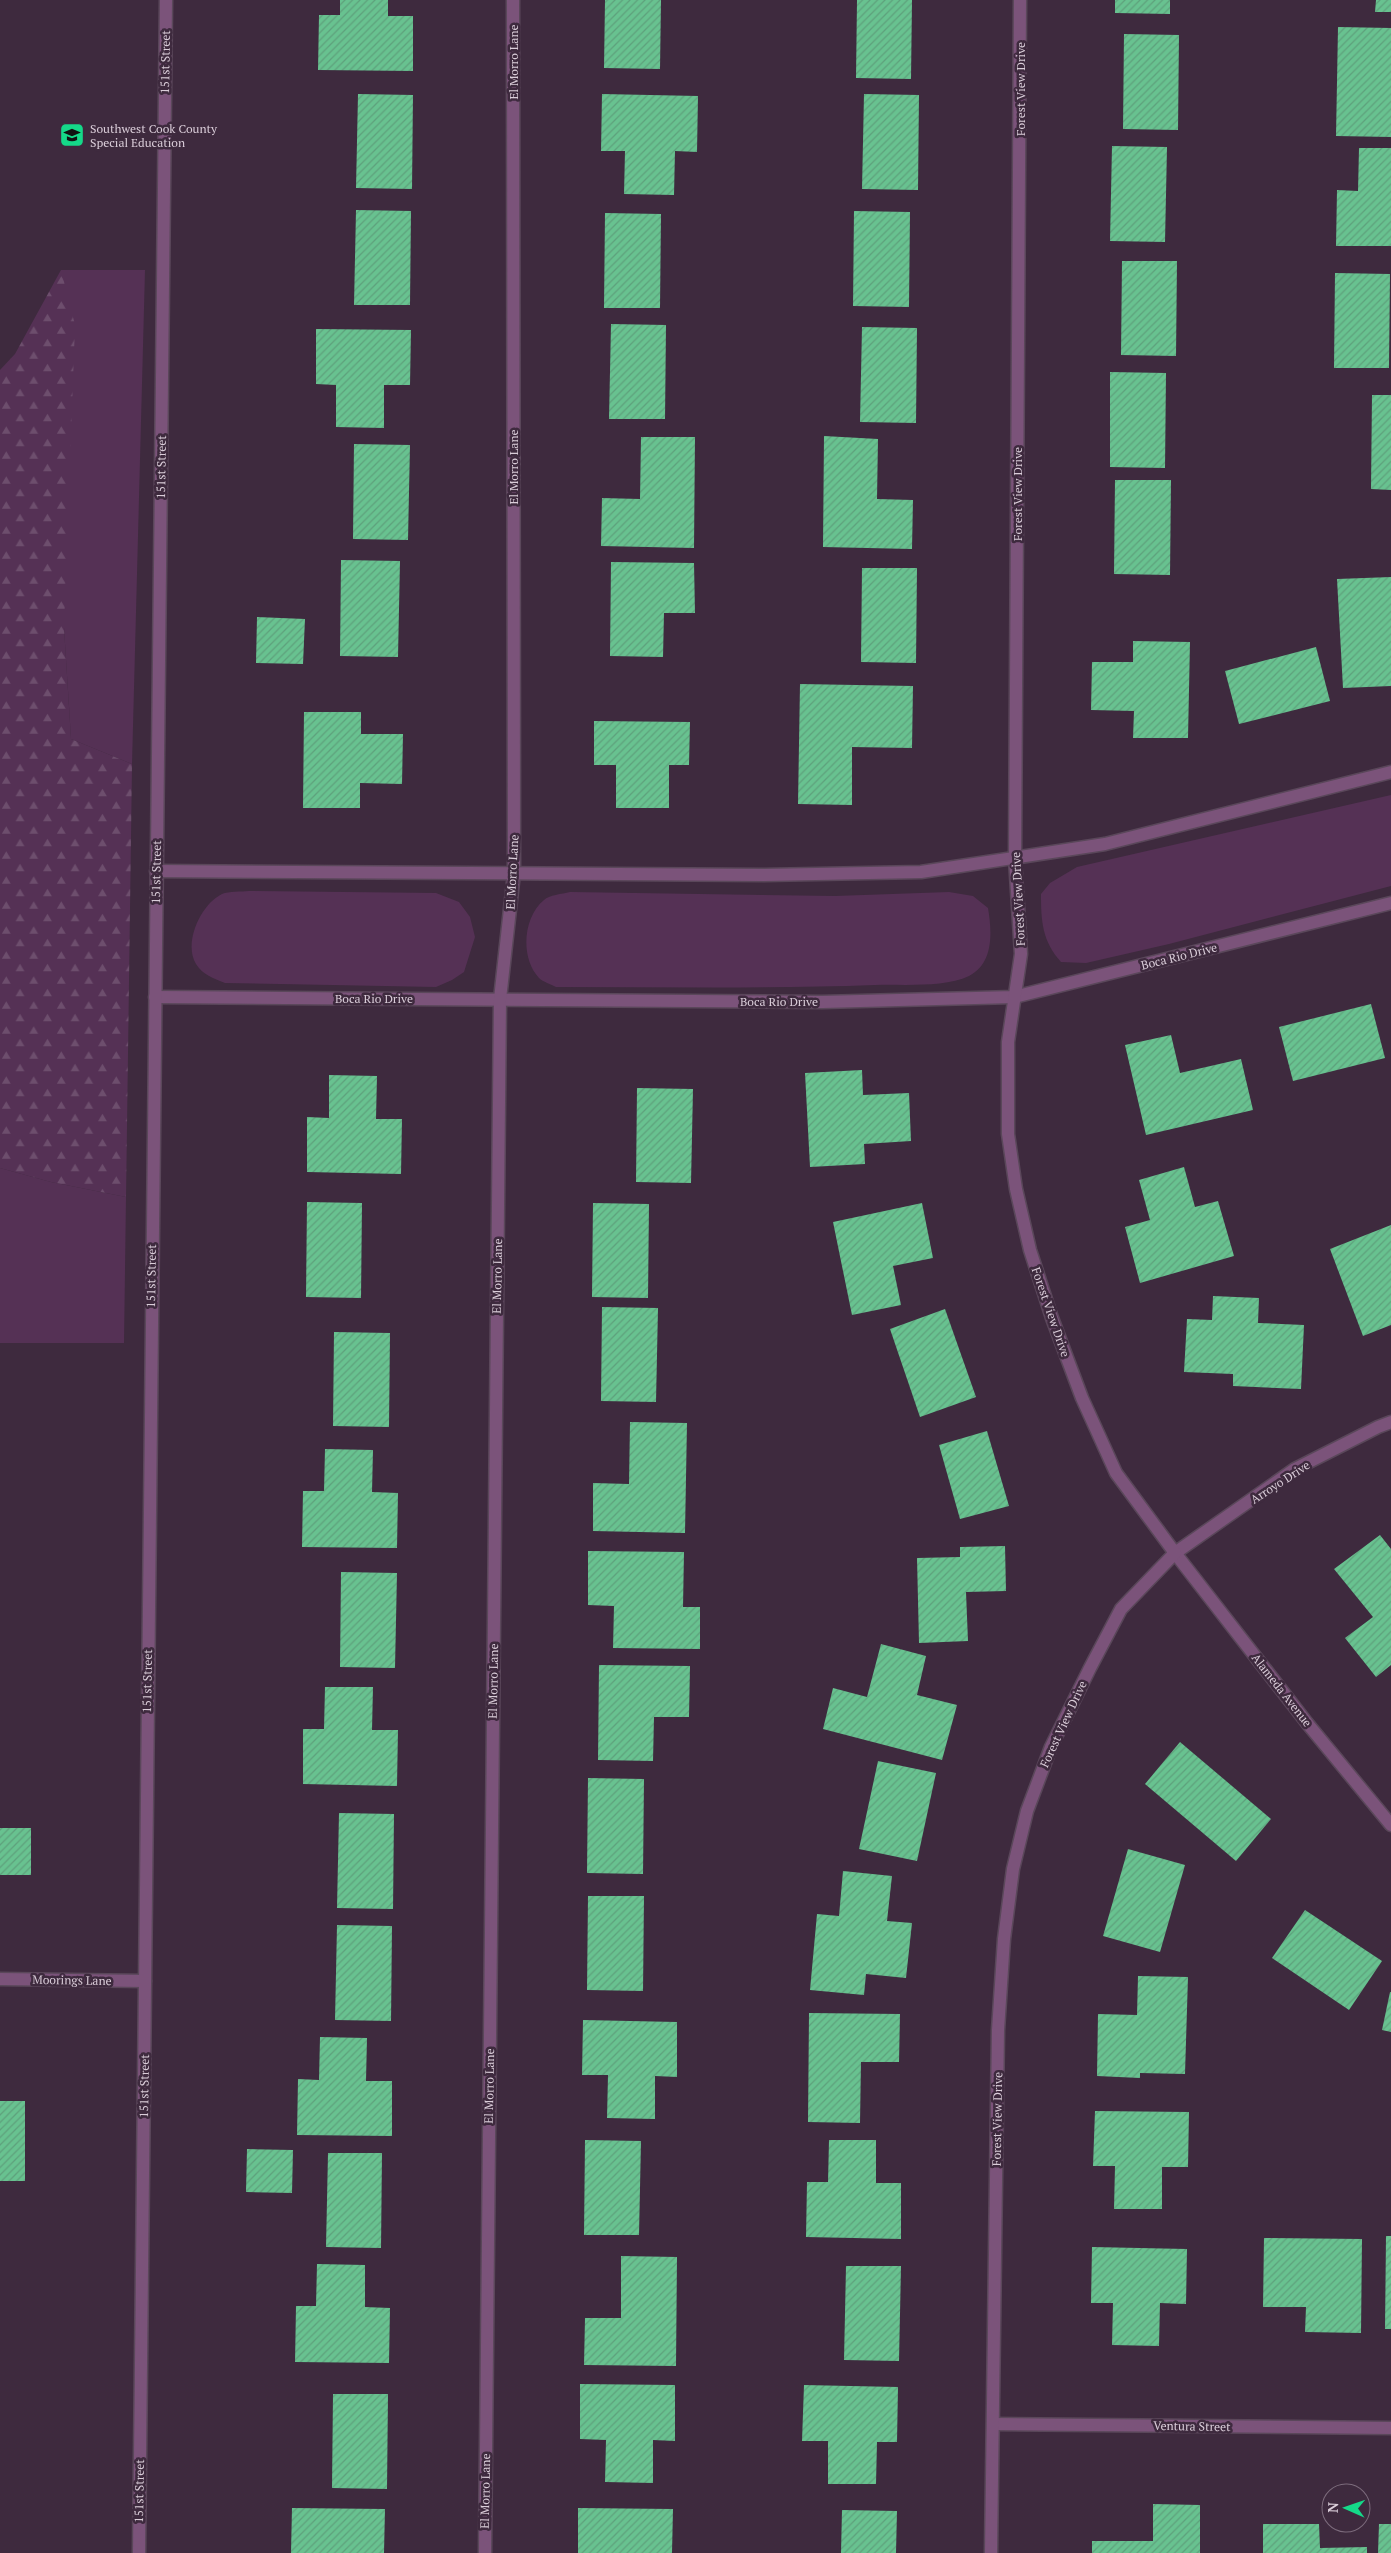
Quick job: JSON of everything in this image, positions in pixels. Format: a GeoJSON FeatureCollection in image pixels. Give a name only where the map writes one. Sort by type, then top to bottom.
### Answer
{"type":"FeatureCollection","features":[{"type":"Feature","properties":{"kind":"street","name":"151st Street"},"geometry":{"type":"LineString","coordinates":[[139,2553],[166,0]]}},
{"type":"Feature","properties":{"kind":"street","name":"El Morro Lane"},"geometry":{"type":"LineString","coordinates":[[485,2553],[500,999],[514,873],[513,0]]}},
{"type":"Feature","properties":{"kind":"street","name":"Forest View Drive"},"geometry":{"type":"LineString","coordinates":[[991,2553],[998,2030],[1004,1939],[1013,1869],[1027,1811],[1050,1747],[1090,1668],[1121,1609],[1175,1553],[1116,1473],[1082,1398],[1052,1318],[1030,1250],[1016,1189],[1008,1134],[1008,1042],[1021,954],[1015,859],[1020,0]]}},
{"type":"Feature","properties":{"kind":"street"},"geometry":{"type":"LineString","coordinates":[[156,872],[764,875],[921,872],[1105,844],[1391,772]]}},
{"type":"Feature","properties":{"kind":"street","name":"Boca Rio Drive"},"geometry":{"type":"LineString","coordinates":[[155,997],[822,1002],[1014,997],[1391,903]]}},
{"type":"Feature","properties":{"kind":"street","name":"Arroyo Drive"},"geometry":{"type":"LineString","coordinates":[[1175,1553],[1295,1470],[1391,1422]]}},
{"type":"Feature","properties":{"kind":"street","name":"Alameda Avenue"},"geometry":{"type":"LineString","coordinates":[[1175,1553],[1307,1723],[1391,1825]]}},
{"type":"Feature","properties":{"kind":"street","name":"Moorings Lane"},"geometry":{"type":"LineString","coordinates":[[0,1979],[145,1981]]}},
{"type":"Feature","properties":{"kind":"street","name":"Ventura Street"},"geometry":{"type":"LineString","coordinates":[[994,2424],[1391,2428]]}},
{"type":"Feature","properties":{"kind":"green space"},"geometry":{"type":"Polygon","coordinates":[[[61,270],[145,270],[132,764],[71,739],[64,628],[61,270]]]}},
{"type":"Feature","properties":{"kind":"green space"},"geometry":{"type":"Polygon","coordinates":[[[61,270],[75,325],[64,628],[71,739],[132,764],[126,1197],[51,1182],[0,1168],[0,370],[15,354],[61,270]]]}},
{"type":"Feature","properties":{"kind":"green space"},"geometry":{"type":"Polygon","coordinates":[[[1391,795],[1391,886],[1169,944],[1086,963],[1061,962],[1046,938],[1042,922],[1041,894],[1050,883],[1077,867],[1391,795]]]}},
{"type":"Feature","properties":{"kind":"green space"},"geometry":{"type":"Polygon","coordinates":[[[249,891],[436,893],[459,902],[470,917],[475,937],[464,972],[436,987],[225,983],[205,974],[196,964],[192,946],[193,935],[201,915],[214,899],[225,893],[249,891]]]}},
{"type":"Feature","properties":{"kind":"green space"},"geometry":{"type":"Polygon","coordinates":[[[570,892],[835,896],[949,892],[973,896],[988,908],[989,946],[983,963],[969,976],[959,980],[935,984],[756,987],[556,987],[539,978],[533,970],[529,960],[526,938],[528,927],[537,907],[546,898],[570,892]]]}},
{"type":"Feature","properties":{"kind":"green space"},"geometry":{"type":"Polygon","coordinates":[[[0,1168],[51,1182],[126,1197],[124,1343],[0,1343],[0,1168]]]}},
{"type":"Feature","properties":{"kind":"building"},"geometry":{"type":"Polygon","coordinates":[[[340,0],[388,0],[388,16],[413,16],[413,71],[318,70],[319,15],[340,15],[340,0]]]}},
{"type":"Feature","properties":{"kind":"building"},"geometry":{"type":"Polygon","coordinates":[[[605,0],[661,0],[660,69],[604,68],[605,0]]]}},
{"type":"Feature","properties":{"kind":"building"},"geometry":{"type":"Polygon","coordinates":[[[857,0],[912,0],[911,79],[856,78],[857,0]]]}},
{"type":"Feature","properties":{"kind":"building"},"geometry":{"type":"Polygon","coordinates":[[[1115,0],[1170,0],[1170,14],[1115,13],[1115,0]]]}},
{"type":"Feature","properties":{"kind":"building"},"geometry":{"type":"Polygon","coordinates":[[[1376,0],[1391,0],[1391,12],[1375,12],[1376,0]]]}},
{"type":"Feature","properties":{"kind":"building"},"geometry":{"type":"Polygon","coordinates":[[[1338,27],[1391,28],[1391,137],[1336,136],[1338,27]]]}},
{"type":"Feature","properties":{"kind":"building"},"geometry":{"type":"Polygon","coordinates":[[[1124,34],[1179,35],[1178,130],[1123,129],[1124,34]]]}},
{"type":"Feature","properties":{"kind":"building"},"geometry":{"type":"Polygon","coordinates":[[[358,94],[413,95],[412,189],[356,188],[358,94]]]}},
{"type":"Feature","properties":{"kind":"building"},"geometry":{"type":"Polygon","coordinates":[[[602,94],[698,96],[697,152],[675,151],[674,195],[624,194],[625,151],[601,151],[602,94]]]}},
{"type":"Feature","properties":{"kind":"building"},"geometry":{"type":"Polygon","coordinates":[[[864,94],[919,95],[918,190],[862,189],[864,94]]]}},
{"type":"Feature","properties":{"kind":"building"},"geometry":{"type":"Polygon","coordinates":[[[1112,146],[1167,147],[1165,242],[1110,241],[1112,146]]]}},
{"type":"Feature","properties":{"kind":"building"},"geometry":{"type":"Polygon","coordinates":[[[1359,148],[1391,148],[1391,246],[1336,246],[1337,190],[1358,191],[1359,148]]]}},
{"type":"Feature","properties":{"kind":"building"},"geometry":{"type":"Polygon","coordinates":[[[356,210],[411,211],[410,305],[354,305],[356,210]]]}},
{"type":"Feature","properties":{"kind":"building"},"geometry":{"type":"Polygon","coordinates":[[[854,211],[910,212],[909,307],[853,306],[854,211]]]}},
{"type":"Feature","properties":{"kind":"building"},"geometry":{"type":"Polygon","coordinates":[[[605,213],[661,214],[660,308],[604,308],[605,213]]]}},
{"type":"Feature","properties":{"kind":"building"},"geometry":{"type":"Polygon","coordinates":[[[1122,261],[1177,261],[1176,356],[1121,355],[1122,261]]]}},
{"type":"Feature","properties":{"kind":"building"},"geometry":{"type":"Polygon","coordinates":[[[1335,273],[1390,274],[1389,368],[1334,368],[1335,273]]]}},
{"type":"Feature","properties":{"kind":"building"},"geometry":{"type":"Polygon","coordinates":[[[611,324],[666,325],[665,419],[609,419],[611,324]]]}},
{"type":"Feature","properties":{"kind":"building"},"geometry":{"type":"Polygon","coordinates":[[[862,327],[917,328],[916,423],[860,422],[862,327]]]}},
{"type":"Feature","properties":{"kind":"building"},"geometry":{"type":"Polygon","coordinates":[[[316,329],[411,330],[410,385],[384,385],[384,428],[336,427],[336,385],[316,384],[316,329]]]}},
{"type":"Feature","properties":{"kind":"building"},"geometry":{"type":"Polygon","coordinates":[[[1110,372],[1166,373],[1165,468],[1110,467],[1110,372]]]}},
{"type":"Feature","properties":{"kind":"building"},"geometry":{"type":"Polygon","coordinates":[[[1372,395],[1391,395],[1391,490],[1371,489],[1372,395]]]}},
{"type":"Feature","properties":{"kind":"building"},"geometry":{"type":"Polygon","coordinates":[[[824,436],[878,439],[877,499],[913,500],[912,549],[823,547],[824,436]]]}},
{"type":"Feature","properties":{"kind":"building"},"geometry":{"type":"Polygon","coordinates":[[[641,437],[695,437],[694,548],[601,546],[602,498],[640,499],[641,437]]]}},
{"type":"Feature","properties":{"kind":"building"},"geometry":{"type":"Polygon","coordinates":[[[354,444],[410,445],[408,540],[353,539],[354,444]]]}},
{"type":"Feature","properties":{"kind":"building"},"geometry":{"type":"Polygon","coordinates":[[[1115,480],[1171,480],[1170,575],[1114,574],[1115,480]]]}},
{"type":"Feature","properties":{"kind":"building"},"geometry":{"type":"Polygon","coordinates":[[[341,560],[400,561],[398,657],[340,656],[341,560]]]}},
{"type":"Feature","properties":{"kind":"building"},"geometry":{"type":"Polygon","coordinates":[[[611,562],[694,563],[695,613],[664,613],[663,657],[610,656],[611,562]]]}},
{"type":"Feature","properties":{"kind":"building"},"geometry":{"type":"Polygon","coordinates":[[[862,568],[917,568],[916,663],[861,662],[862,568]]]}},
{"type":"Feature","properties":{"kind":"building"},"geometry":{"type":"Polygon","coordinates":[[[1391,577],[1391,686],[1343,688],[1337,579],[1391,577]]]}},
{"type":"Feature","properties":{"kind":"building"},"geometry":{"type":"Polygon","coordinates":[[[257,617],[305,619],[303,664],[256,663],[257,617]]]}},
{"type":"Feature","properties":{"kind":"building"},"geometry":{"type":"Polygon","coordinates":[[[1133,641],[1190,642],[1188,738],[1133,738],[1134,711],[1091,710],[1092,662],[1133,662],[1133,641]]]}},
{"type":"Feature","properties":{"kind":"building"},"geometry":{"type":"Polygon","coordinates":[[[1316,647],[1330,701],[1239,724],[1225,671],[1316,647]]]}},
{"type":"Feature","properties":{"kind":"building"},"geometry":{"type":"Polygon","coordinates":[[[800,684],[913,686],[912,748],[852,747],[852,805],[798,804],[800,684]]]}},
{"type":"Feature","properties":{"kind":"building"},"geometry":{"type":"Polygon","coordinates":[[[304,712],[361,712],[361,734],[403,734],[402,784],[360,783],[360,808],[303,808],[304,712]]]}},
{"type":"Feature","properties":{"kind":"building"},"geometry":{"type":"Polygon","coordinates":[[[594,721],[690,722],[689,765],[669,765],[669,808],[616,808],[616,765],[594,765],[594,721]]]}},
{"type":"Feature","properties":{"kind":"building"},"geometry":{"type":"Polygon","coordinates":[[[1371,1004],[1385,1058],[1293,1081],[1279,1027],[1371,1004]]]}},
{"type":"Feature","properties":{"kind":"building"},"geometry":{"type":"Polygon","coordinates":[[[1171,1035],[1180,1073],[1241,1059],[1253,1110],[1146,1135],[1125,1045],[1171,1035]]]}},
{"type":"Feature","properties":{"kind":"building"},"geometry":{"type":"Polygon","coordinates":[[[862,1070],[863,1095],[909,1093],[911,1141],[864,1144],[865,1164],[810,1167],[805,1073],[862,1070]]]}},
{"type":"Feature","properties":{"kind":"building"},"geometry":{"type":"Polygon","coordinates":[[[329,1075],[377,1076],[376,1119],[402,1119],[401,1174],[307,1172],[307,1117],[329,1118],[329,1075]]]}},
{"type":"Feature","properties":{"kind":"building"},"geometry":{"type":"Polygon","coordinates":[[[637,1088],[693,1089],[691,1183],[636,1182],[637,1088]]]}},
{"type":"Feature","properties":{"kind":"building"},"geometry":{"type":"Polygon","coordinates":[[[1184,1167],[1195,1207],[1218,1201],[1234,1256],[1140,1283],[1125,1227],[1150,1220],[1139,1180],[1184,1167]]]}},
{"type":"Feature","properties":{"kind":"building"},"geometry":{"type":"Polygon","coordinates":[[[307,1202],[362,1203],[361,1298],[306,1297],[307,1202]]]}},
{"type":"Feature","properties":{"kind":"building"},"geometry":{"type":"Polygon","coordinates":[[[593,1203],[649,1204],[648,1298],[592,1297],[593,1203]]]}},
{"type":"Feature","properties":{"kind":"building"},"geometry":{"type":"Polygon","coordinates":[[[922,1203],[933,1258],[893,1266],[901,1305],[852,1315],[833,1222],[922,1203]]]}},
{"type":"Feature","properties":{"kind":"building"},"geometry":{"type":"Polygon","coordinates":[[[1391,1225],[1391,1325],[1363,1336],[1330,1249],[1391,1225]]]}},
{"type":"Feature","properties":{"kind":"building"},"geometry":{"type":"Polygon","coordinates":[[[1213,1296],[1259,1298],[1258,1323],[1304,1325],[1301,1389],[1233,1386],[1233,1374],[1184,1372],[1187,1319],[1212,1320],[1213,1296]]]}},
{"type":"Feature","properties":{"kind":"building"},"geometry":{"type":"Polygon","coordinates":[[[602,1307],[658,1308],[656,1402],[601,1401],[602,1307]]]}},
{"type":"Feature","properties":{"kind":"building"},"geometry":{"type":"Polygon","coordinates":[[[945,1309],[976,1397],[920,1417],[890,1329],[945,1309]]]}},
{"type":"Feature","properties":{"kind":"building"},"geometry":{"type":"Polygon","coordinates":[[[334,1332],[390,1333],[389,1427],[333,1426],[334,1332]]]}},
{"type":"Feature","properties":{"kind":"building"},"geometry":{"type":"Polygon","coordinates":[[[630,1422],[687,1423],[685,1533],[593,1531],[593,1483],[629,1484],[630,1422]]]}},
{"type":"Feature","properties":{"kind":"building"},"geometry":{"type":"Polygon","coordinates":[[[987,1431],[1009,1506],[960,1519],[939,1445],[987,1431]]]}},
{"type":"Feature","properties":{"kind":"building"},"geometry":{"type":"Polygon","coordinates":[[[325,1449],[373,1450],[372,1492],[398,1493],[397,1548],[302,1547],[303,1491],[324,1491],[325,1449]]]}},
{"type":"Feature","properties":{"kind":"building"},"geometry":{"type":"Polygon","coordinates":[[[1380,1535],[1391,1549],[1391,1665],[1376,1677],[1345,1638],[1373,1617],[1334,1569],[1380,1535]]]}},
{"type":"Feature","properties":{"kind":"building"},"geometry":{"type":"Polygon","coordinates":[[[1005,1546],[1006,1591],[966,1592],[968,1641],[919,1643],[917,1558],[960,1557],[960,1547],[1005,1546]]]}},
{"type":"Feature","properties":{"kind":"building"},"geometry":{"type":"Polygon","coordinates":[[[588,1551],[684,1552],[683,1607],[700,1607],[700,1649],[613,1648],[614,1606],[588,1605],[588,1551]]]}},
{"type":"Feature","properties":{"kind":"building"},"geometry":{"type":"Polygon","coordinates":[[[341,1572],[397,1573],[395,1668],[340,1667],[341,1572]]]}},
{"type":"Feature","properties":{"kind":"building"},"geometry":{"type":"Polygon","coordinates":[[[881,1644],[926,1656],[917,1695],[957,1705],[942,1760],[823,1729],[833,1688],[867,1697],[881,1644]]]}},
{"type":"Feature","properties":{"kind":"building"},"geometry":{"type":"Polygon","coordinates":[[[599,1665],[690,1666],[689,1717],[654,1717],[653,1761],[598,1760],[599,1665]]]}},
{"type":"Feature","properties":{"kind":"building"},"geometry":{"type":"Polygon","coordinates":[[[325,1687],[373,1687],[372,1730],[398,1730],[397,1786],[303,1784],[303,1729],[324,1729],[325,1687]]]}},
{"type":"Feature","properties":{"kind":"building"},"geometry":{"type":"Polygon","coordinates":[[[1180,1742],[1271,1819],[1236,1861],[1145,1784],[1180,1742]]]}},
{"type":"Feature","properties":{"kind":"building"},"geometry":{"type":"Polygon","coordinates":[[[878,1761],[936,1773],[917,1861],[859,1849],[878,1761]]]}},
{"type":"Feature","properties":{"kind":"building"},"geometry":{"type":"Polygon","coordinates":[[[588,1778],[644,1779],[643,1874],[587,1873],[588,1778]]]}},
{"type":"Feature","properties":{"kind":"building"},"geometry":{"type":"Polygon","coordinates":[[[339,1813],[394,1814],[393,1909],[337,1908],[339,1813]]]}},
{"type":"Feature","properties":{"kind":"building"},"geometry":{"type":"Polygon","coordinates":[[[0,1828],[31,1828],[31,1875],[0,1875],[0,1828]]]}},
{"type":"Feature","properties":{"kind":"building"},"geometry":{"type":"Polygon","coordinates":[[[1128,1849],[1185,1865],[1160,1952],[1103,1936],[1128,1849]]]}},
{"type":"Feature","properties":{"kind":"building"},"geometry":{"type":"Polygon","coordinates":[[[843,1871],[892,1876],[887,1921],[912,1923],[906,1978],[866,1974],[864,1995],[810,1990],[817,1914],[839,1916],[843,1871]]]}},
{"type":"Feature","properties":{"kind":"building"},"geometry":{"type":"Polygon","coordinates":[[[588,1896],[644,1896],[643,1991],[587,1990],[588,1896]]]}},
{"type":"Feature","properties":{"kind":"building"},"geometry":{"type":"Polygon","coordinates":[[[1305,1910],[1382,1961],[1349,2010],[1272,1958],[1305,1910]]]}},
{"type":"Feature","properties":{"kind":"building"},"geometry":{"type":"Polygon","coordinates":[[[337,1925],[392,1926],[391,2021],[335,2020],[337,1925]]]}},
{"type":"Feature","properties":{"kind":"building"},"geometry":{"type":"Polygon","coordinates":[[[1138,1976],[1188,1977],[1185,2074],[1140,2073],[1140,2078],[1097,2076],[1098,2014],[1137,2015],[1138,1976]]]}},
{"type":"Feature","properties":{"kind":"building"},"geometry":{"type":"Polygon","coordinates":[[[1391,1992],[1391,2032],[1382,2030],[1391,1992]]]}},
{"type":"Feature","properties":{"kind":"building"},"geometry":{"type":"Polygon","coordinates":[[[809,2013],[900,2014],[899,2062],[861,2062],[860,2123],[808,2122],[809,2013]]]}},
{"type":"Feature","properties":{"kind":"building"},"geometry":{"type":"Polygon","coordinates":[[[583,2020],[677,2022],[677,2077],[655,2076],[655,2119],[607,2118],[608,2075],[582,2075],[583,2020]]]}},
{"type":"Feature","properties":{"kind":"building"},"geometry":{"type":"Polygon","coordinates":[[[320,2037],[367,2038],[366,2081],[392,2081],[392,2136],[297,2135],[298,2079],[319,2080],[320,2037]]]}},
{"type":"Feature","properties":{"kind":"building"},"geometry":{"type":"Polygon","coordinates":[[[0,2101],[25,2101],[25,2181],[0,2181],[0,2101]]]}},
{"type":"Feature","properties":{"kind":"building"},"geometry":{"type":"Polygon","coordinates":[[[1095,2111],[1189,2112],[1188,2167],[1162,2167],[1162,2209],[1114,2209],[1115,2166],[1093,2166],[1095,2111]]]}},
{"type":"Feature","properties":{"kind":"building"},"geometry":{"type":"Polygon","coordinates":[[[585,2140],[641,2141],[639,2235],[584,2235],[585,2140]]]}},
{"type":"Feature","properties":{"kind":"building"},"geometry":{"type":"Polygon","coordinates":[[[829,2140],[876,2140],[876,2183],[901,2183],[901,2239],[806,2237],[807,2182],[828,2182],[829,2140]]]}},
{"type":"Feature","properties":{"kind":"building"},"geometry":{"type":"Polygon","coordinates":[[[247,2149],[293,2150],[292,2193],[246,2192],[247,2149]]]}},
{"type":"Feature","properties":{"kind":"building"},"geometry":{"type":"Polygon","coordinates":[[[328,2153],[382,2153],[381,2248],[326,2247],[328,2153]]]}},
{"type":"Feature","properties":{"kind":"building"},"geometry":{"type":"Polygon","coordinates":[[[1386,2236],[1391,2236],[1391,2329],[1385,2329],[1386,2236]]]}},
{"type":"Feature","properties":{"kind":"building"},"geometry":{"type":"Polygon","coordinates":[[[1264,2238],[1362,2239],[1361,2333],[1305,2332],[1306,2307],[1263,2307],[1264,2238]]]}},
{"type":"Feature","properties":{"kind":"building"},"geometry":{"type":"Polygon","coordinates":[[[1092,2247],[1187,2249],[1186,2304],[1160,2303],[1159,2346],[1112,2345],[1113,2303],[1091,2303],[1092,2247]]]}},
{"type":"Feature","properties":{"kind":"building"},"geometry":{"type":"Polygon","coordinates":[[[621,2256],[677,2257],[676,2366],[584,2365],[585,2318],[621,2318],[621,2256]]]}},
{"type":"Feature","properties":{"kind":"building"},"geometry":{"type":"Polygon","coordinates":[[[317,2264],[365,2265],[365,2307],[390,2308],[389,2363],[295,2362],[296,2306],[316,2306],[317,2264]]]}},
{"type":"Feature","properties":{"kind":"building"},"geometry":{"type":"Polygon","coordinates":[[[846,2266],[901,2266],[899,2361],[844,2360],[846,2266]]]}},
{"type":"Feature","properties":{"kind":"building"},"geometry":{"type":"Polygon","coordinates":[[[580,2384],[675,2385],[675,2441],[653,2440],[653,2483],[605,2482],[606,2440],[580,2439],[580,2384]]]}},
{"type":"Feature","properties":{"kind":"building"},"geometry":{"type":"Polygon","coordinates":[[[804,2385],[898,2387],[897,2442],[877,2442],[876,2484],[828,2484],[828,2441],[802,2441],[804,2385]]]}},
{"type":"Feature","properties":{"kind":"building"},"geometry":{"type":"Polygon","coordinates":[[[333,2394],[388,2394],[387,2489],[332,2488],[333,2394]]]}},
{"type":"Feature","properties":{"kind":"building"},"geometry":{"type":"Polygon","coordinates":[[[1153,2504],[1200,2505],[1200,2553],[1092,2553],[1092,2541],[1153,2541],[1153,2504]]]}},
{"type":"Feature","properties":{"kind":"building"},"geometry":{"type":"Polygon","coordinates":[[[292,2508],[385,2509],[384,2553],[291,2553],[292,2508]]]}},
{"type":"Feature","properties":{"kind":"building"},"geometry":{"type":"Polygon","coordinates":[[[578,2508],[673,2509],[672,2553],[578,2553],[578,2508]]]}},
{"type":"Feature","properties":{"kind":"building"},"geometry":{"type":"Polygon","coordinates":[[[842,2510],[897,2511],[896,2553],[841,2553],[842,2510]]]}},
{"type":"Feature","properties":{"kind":"building"},"geometry":{"type":"Polygon","coordinates":[[[1263,2524],[1319,2524],[1320,2548],[1367,2547],[1367,2553],[1263,2553],[1263,2524]]]}},
{"type":"Feature","properties":{"kind":"building"},"geometry":{"type":"Polygon","coordinates":[[[1379,2524],[1391,2524],[1391,2553],[1378,2553],[1379,2524]]]}},
{"type":"Feature","properties":{"kind":"place","name":"Southwest Cook County Special Education"},"geometry":{"type":"Point","coordinates":[72,135]}}]}
